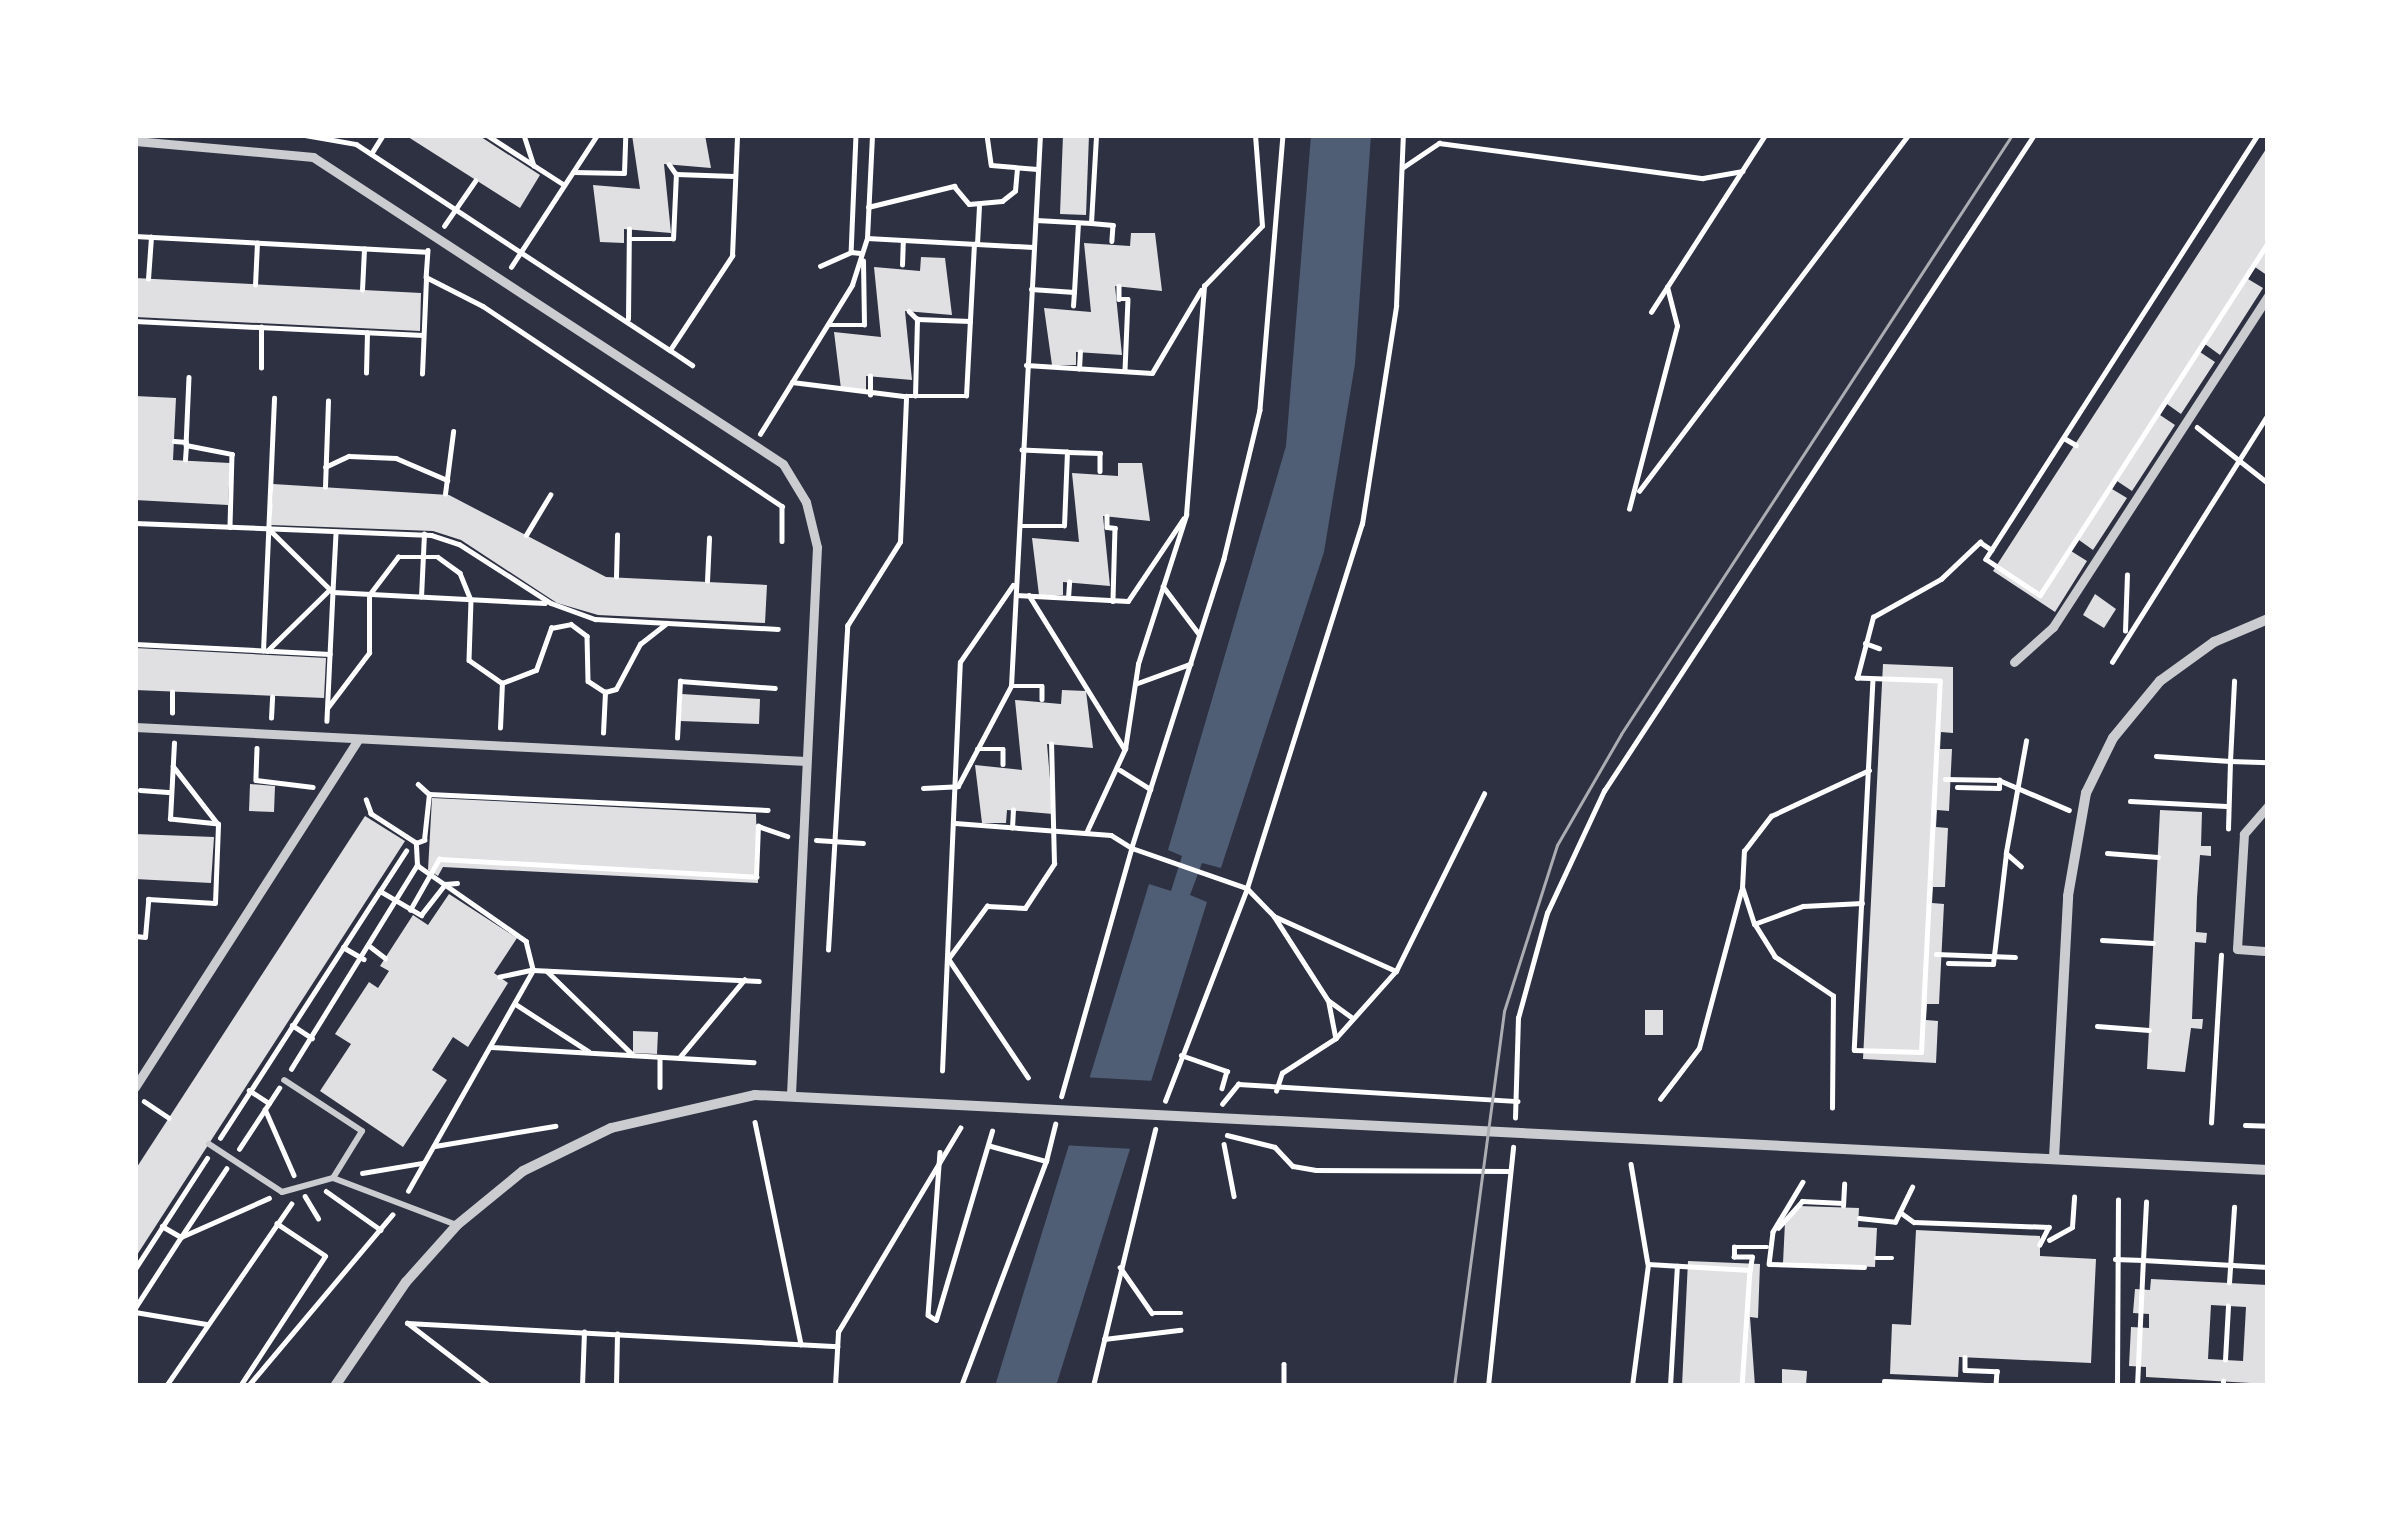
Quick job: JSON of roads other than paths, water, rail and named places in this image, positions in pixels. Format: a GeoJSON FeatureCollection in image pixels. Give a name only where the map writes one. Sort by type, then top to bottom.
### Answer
{"type":"FeatureCollection","features":[{"type":"Feature","properties":{"kind":"street"},"geometry":{"type":"LineString","coordinates":[[135,141],[302,153],[754,443],[794,483],[817,547],[791,1094]]}},
{"type":"Feature","properties":{"kind":"street"},"geometry":{"type":"LineString","coordinates":[[2014,662],[2053,626],[2268,296]]}},
{"type":"Feature","properties":{"kind":"street"},"geometry":{"type":"LineString","coordinates":[[2054,1158],[2079,815],[2103,754],[2146,696],[2191,656],[2268,619]]}},
{"type":"Feature","properties":{"kind":"street"},"geometry":{"type":"LineString","coordinates":[[135,728],[806,761]]}},
{"type":"Feature","properties":{"kind":"street"},"geometry":{"type":"LineString","coordinates":[[135,1091],[358,740]]}},
{"type":"Feature","properties":{"kind":"street"},"geometry":{"type":"LineString","coordinates":[[2268,806],[2244,834],[2236,949],[2268,951]]}},
{"type":"Feature","properties":{"kind":"street"},"geometry":{"type":"LineString","coordinates":[[212,1146],[282,1192],[333,1178],[362,1131],[284,1080]]}},
{"type":"Feature","properties":{"kind":"street"},"geometry":{"type":"LineString","coordinates":[[335,1386],[406,1282],[457,1225],[523,1171],[611,1128],[706,1103],[791,1094],[2268,1170]]}},
{"type":"Feature","properties":{"kind":"street"},"geometry":{"type":"LineString","coordinates":[[333,1178],[457,1225]]}},
{"type":"Feature","properties":{"kind":"water"},"geometry":{"type":"Polygon","coordinates":[[[1311,135],[1371,135],[1355,364],[1324,552],[1221,868],[1202,863],[1190,895],[1207,902],[1056,1386],[995,1386],[1149,884],[1171,891],[1182,856],[1168,850],[1286,446],[1311,135]]]}},
{"type":"Feature","properties":{"kind":"tram line"},"geometry":{"type":"LineString","coordinates":[[1454,1386],[1504,1011],[1557,845],[1621,734],[2012,135]]}}]}
